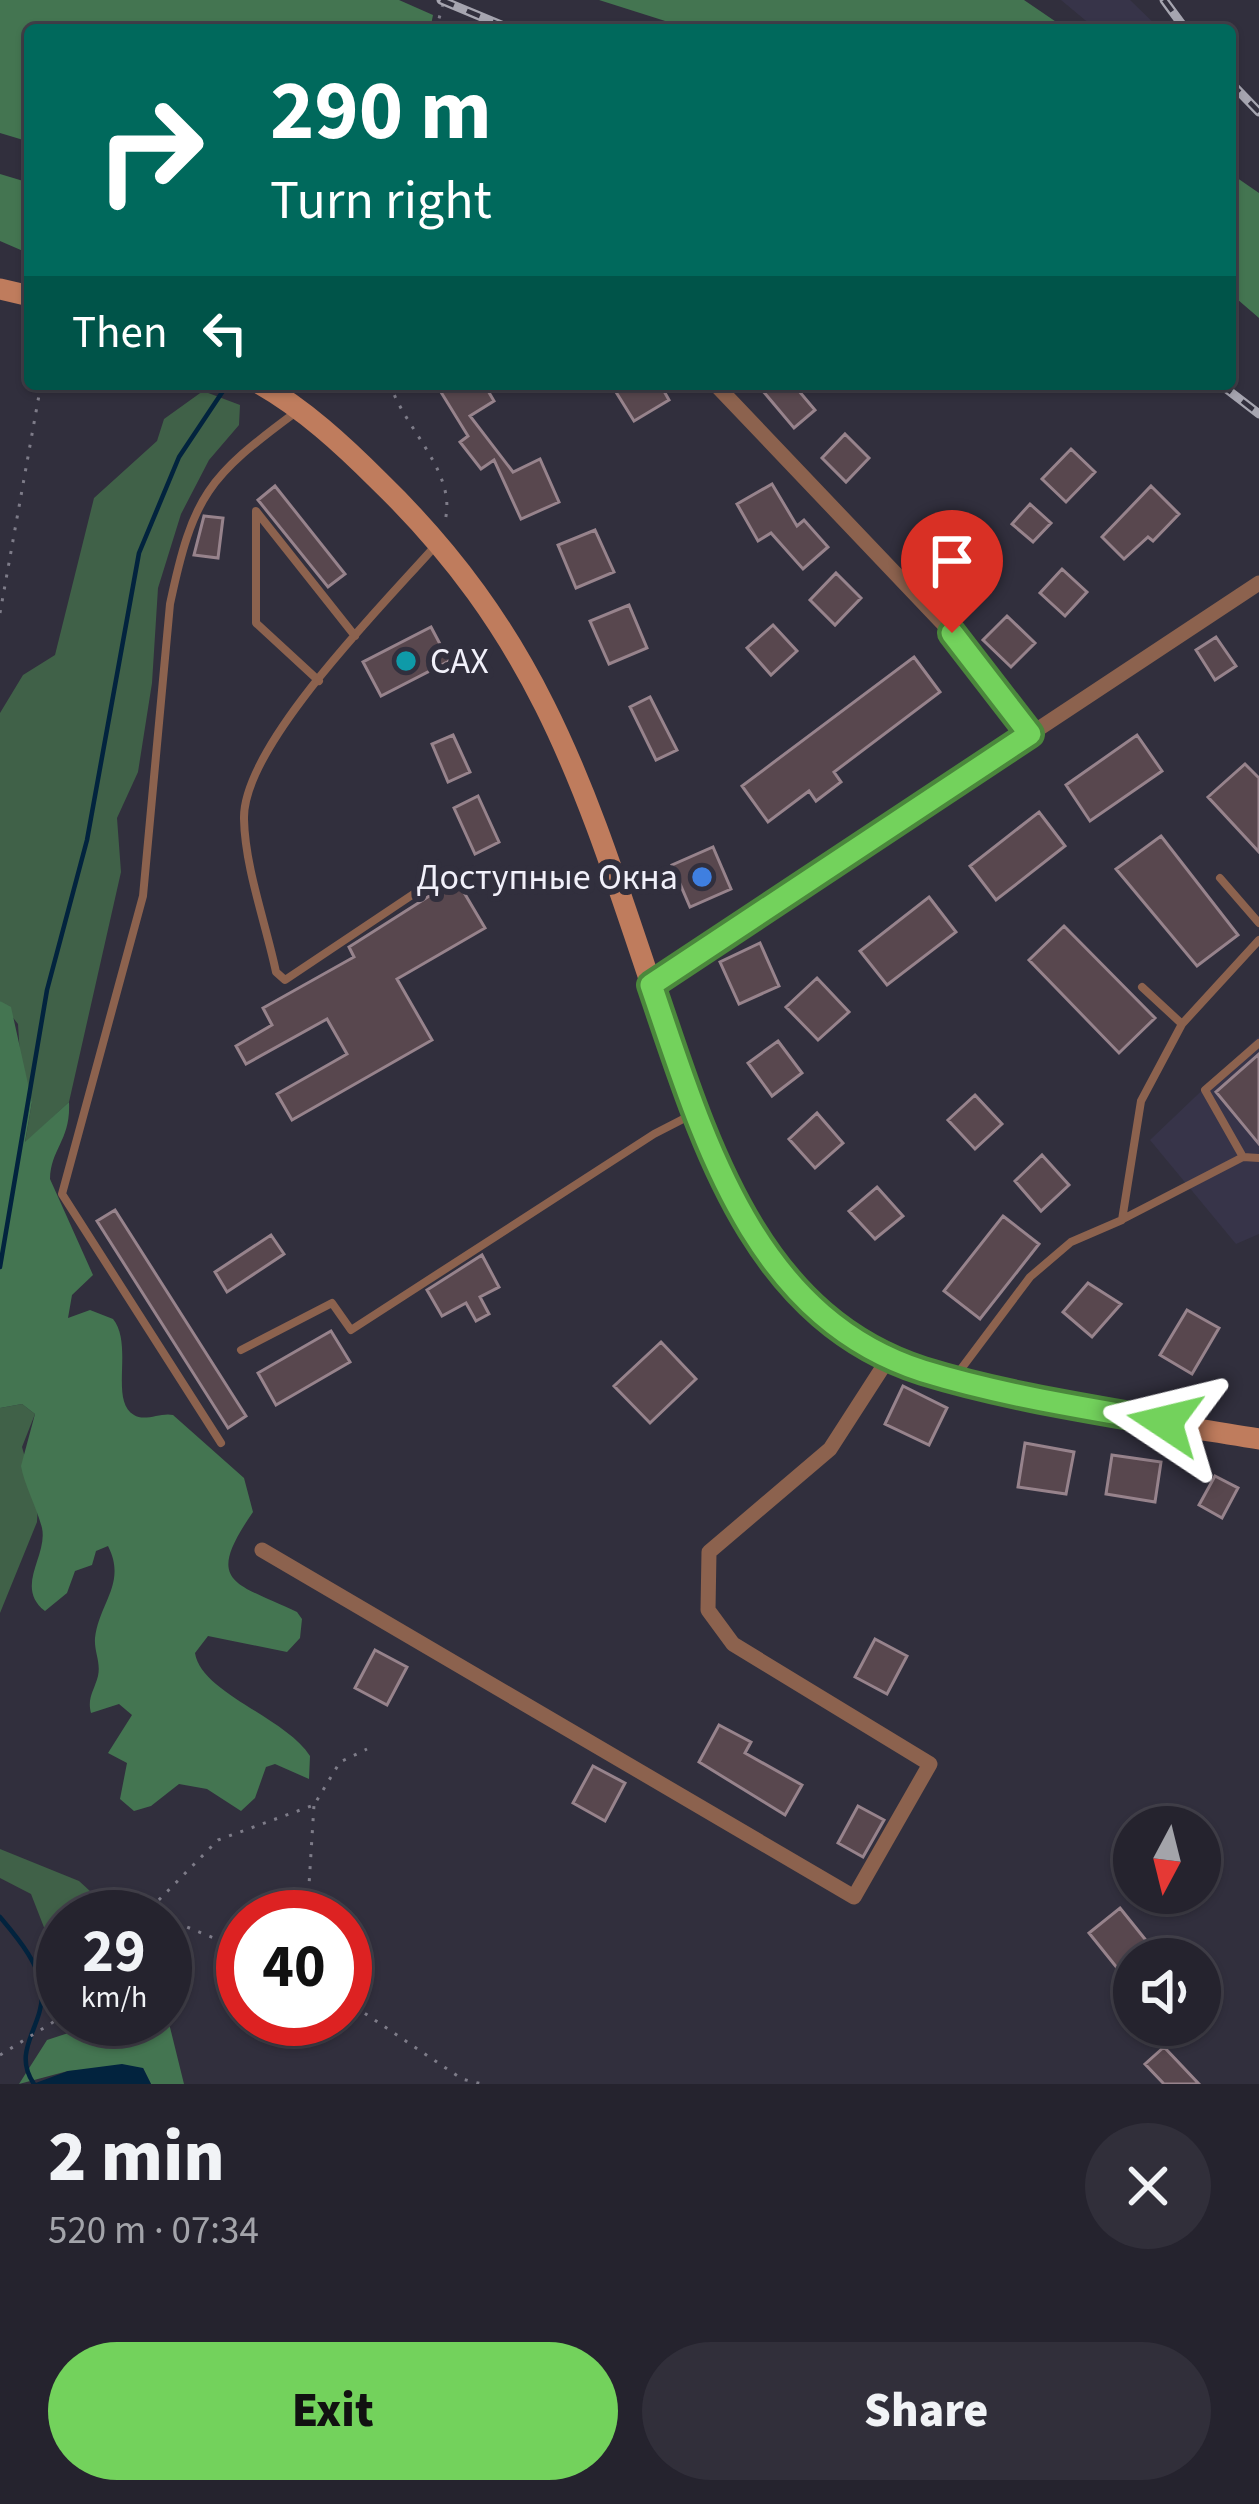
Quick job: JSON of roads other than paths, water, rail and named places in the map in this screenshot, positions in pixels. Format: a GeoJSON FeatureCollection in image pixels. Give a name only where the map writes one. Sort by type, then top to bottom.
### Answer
{"type":"FeatureCollection","features":[{"type":"Feature","properties":{"kind":"street"},"geometry":{"type":"LineString","coordinates":[[269,390],[354,456],[438,543],[495,614],[547,703],[596,821],[696,1114],[739,1212],[770,1262],[811,1307],[890,1356],[954,1378],[1259,1439]]}},
{"type":"Feature","properties":{"kind":"street"},"geometry":{"type":"LineString","coordinates":[[721,390],[952,633],[1030,734]]}},
{"type":"Feature","properties":{"kind":"street"},"geometry":{"type":"LineString","coordinates":[[651,985],[1259,583]]}},
{"type":"Feature","properties":{"kind":"street"},"geometry":{"type":"LineString","coordinates":[[262,1550],[854,1898],[930,1764],[734,1644],[708,1610],[709,1552],[830,1449],[890,1356]]}},
{"type":"Feature","properties":{"kind":"lane"},"geometry":{"type":"LineString","coordinates":[[221,1443],[62,1194],[143,896],[170,604],[178,564],[216,475],[298,410]]}},
{"type":"Feature","properties":{"kind":"lane"},"geometry":{"type":"LineString","coordinates":[[319,681],[256,623],[256,511],[356,636]]}},
{"type":"Feature","properties":{"kind":"lane"},"geometry":{"type":"LineString","coordinates":[[424,887],[285,980],[276,972],[244,818],[253,769],[319,681],[438,543]]}},
{"type":"Feature","properties":{"kind":"lane"},"geometry":{"type":"LineString","coordinates":[[1220,878],[1259,923]]}},
{"type":"Feature","properties":{"kind":"lane"},"geometry":{"type":"LineString","coordinates":[[1122,1220],[1142,1101],[1182,1024],[1259,940]]}},
{"type":"Feature","properties":{"kind":"lane"},"geometry":{"type":"LineString","coordinates":[[1142,987],[1182,1024]]}},
{"type":"Feature","properties":{"kind":"lane"},"geometry":{"type":"LineString","coordinates":[[1243,1157],[1205,1090],[1259,1043]]}},
{"type":"Feature","properties":{"kind":"lane"},"geometry":{"type":"LineString","coordinates":[[241,1350],[332,1303],[351,1330],[654,1133],[696,1114]]}},
{"type":"Feature","properties":{"kind":"lane"},"geometry":{"type":"LineString","coordinates":[[954,1378],[1030,1277],[1071,1242],[1243,1157],[1259,1158]]}},
{"type":"Feature","properties":{"kind":"water"},"geometry":{"type":"Polygon","coordinates":[[[122,2064],[143,2068],[151,2084],[33,2084],[68,2071],[122,2064]]]}},
{"type":"Feature","properties":{"kind":"waterway"},"geometry":{"type":"LineString","coordinates":[[0,1267],[47,990],[87,840],[139,553],[179,457],[224,390]]}},
{"type":"Feature","properties":{"kind":"waterway"},"geometry":{"type":"LineString","coordinates":[[0,1917],[27,1952],[41,1983],[41,2005],[26,2061],[34,2084]]}},
{"type":"Feature","properties":{"kind":"railway"},"geometry":{"type":"LineString","coordinates":[[441,0],[499,24]]}},
{"type":"Feature","properties":{"kind":"railway"},"geometry":{"type":"LineString","coordinates":[[1164,0],[1182,24]]}},
{"type":"Feature","properties":{"kind":"railway"},"geometry":{"type":"LineString","coordinates":[[1236,88],[1259,112]]}},
{"type":"Feature","properties":{"kind":"railway"},"geometry":{"type":"LineString","coordinates":[[1228,390],[1259,414]]}},
{"type":"Feature","properties":{"kind":"place","name":"САХ"},"geometry":{"type":"Point","coordinates":[406,661]}},
{"type":"Feature","properties":{"kind":"place","name":"Доступные Окна"},"geometry":{"type":"Point","coordinates":[702,877]}}]}
